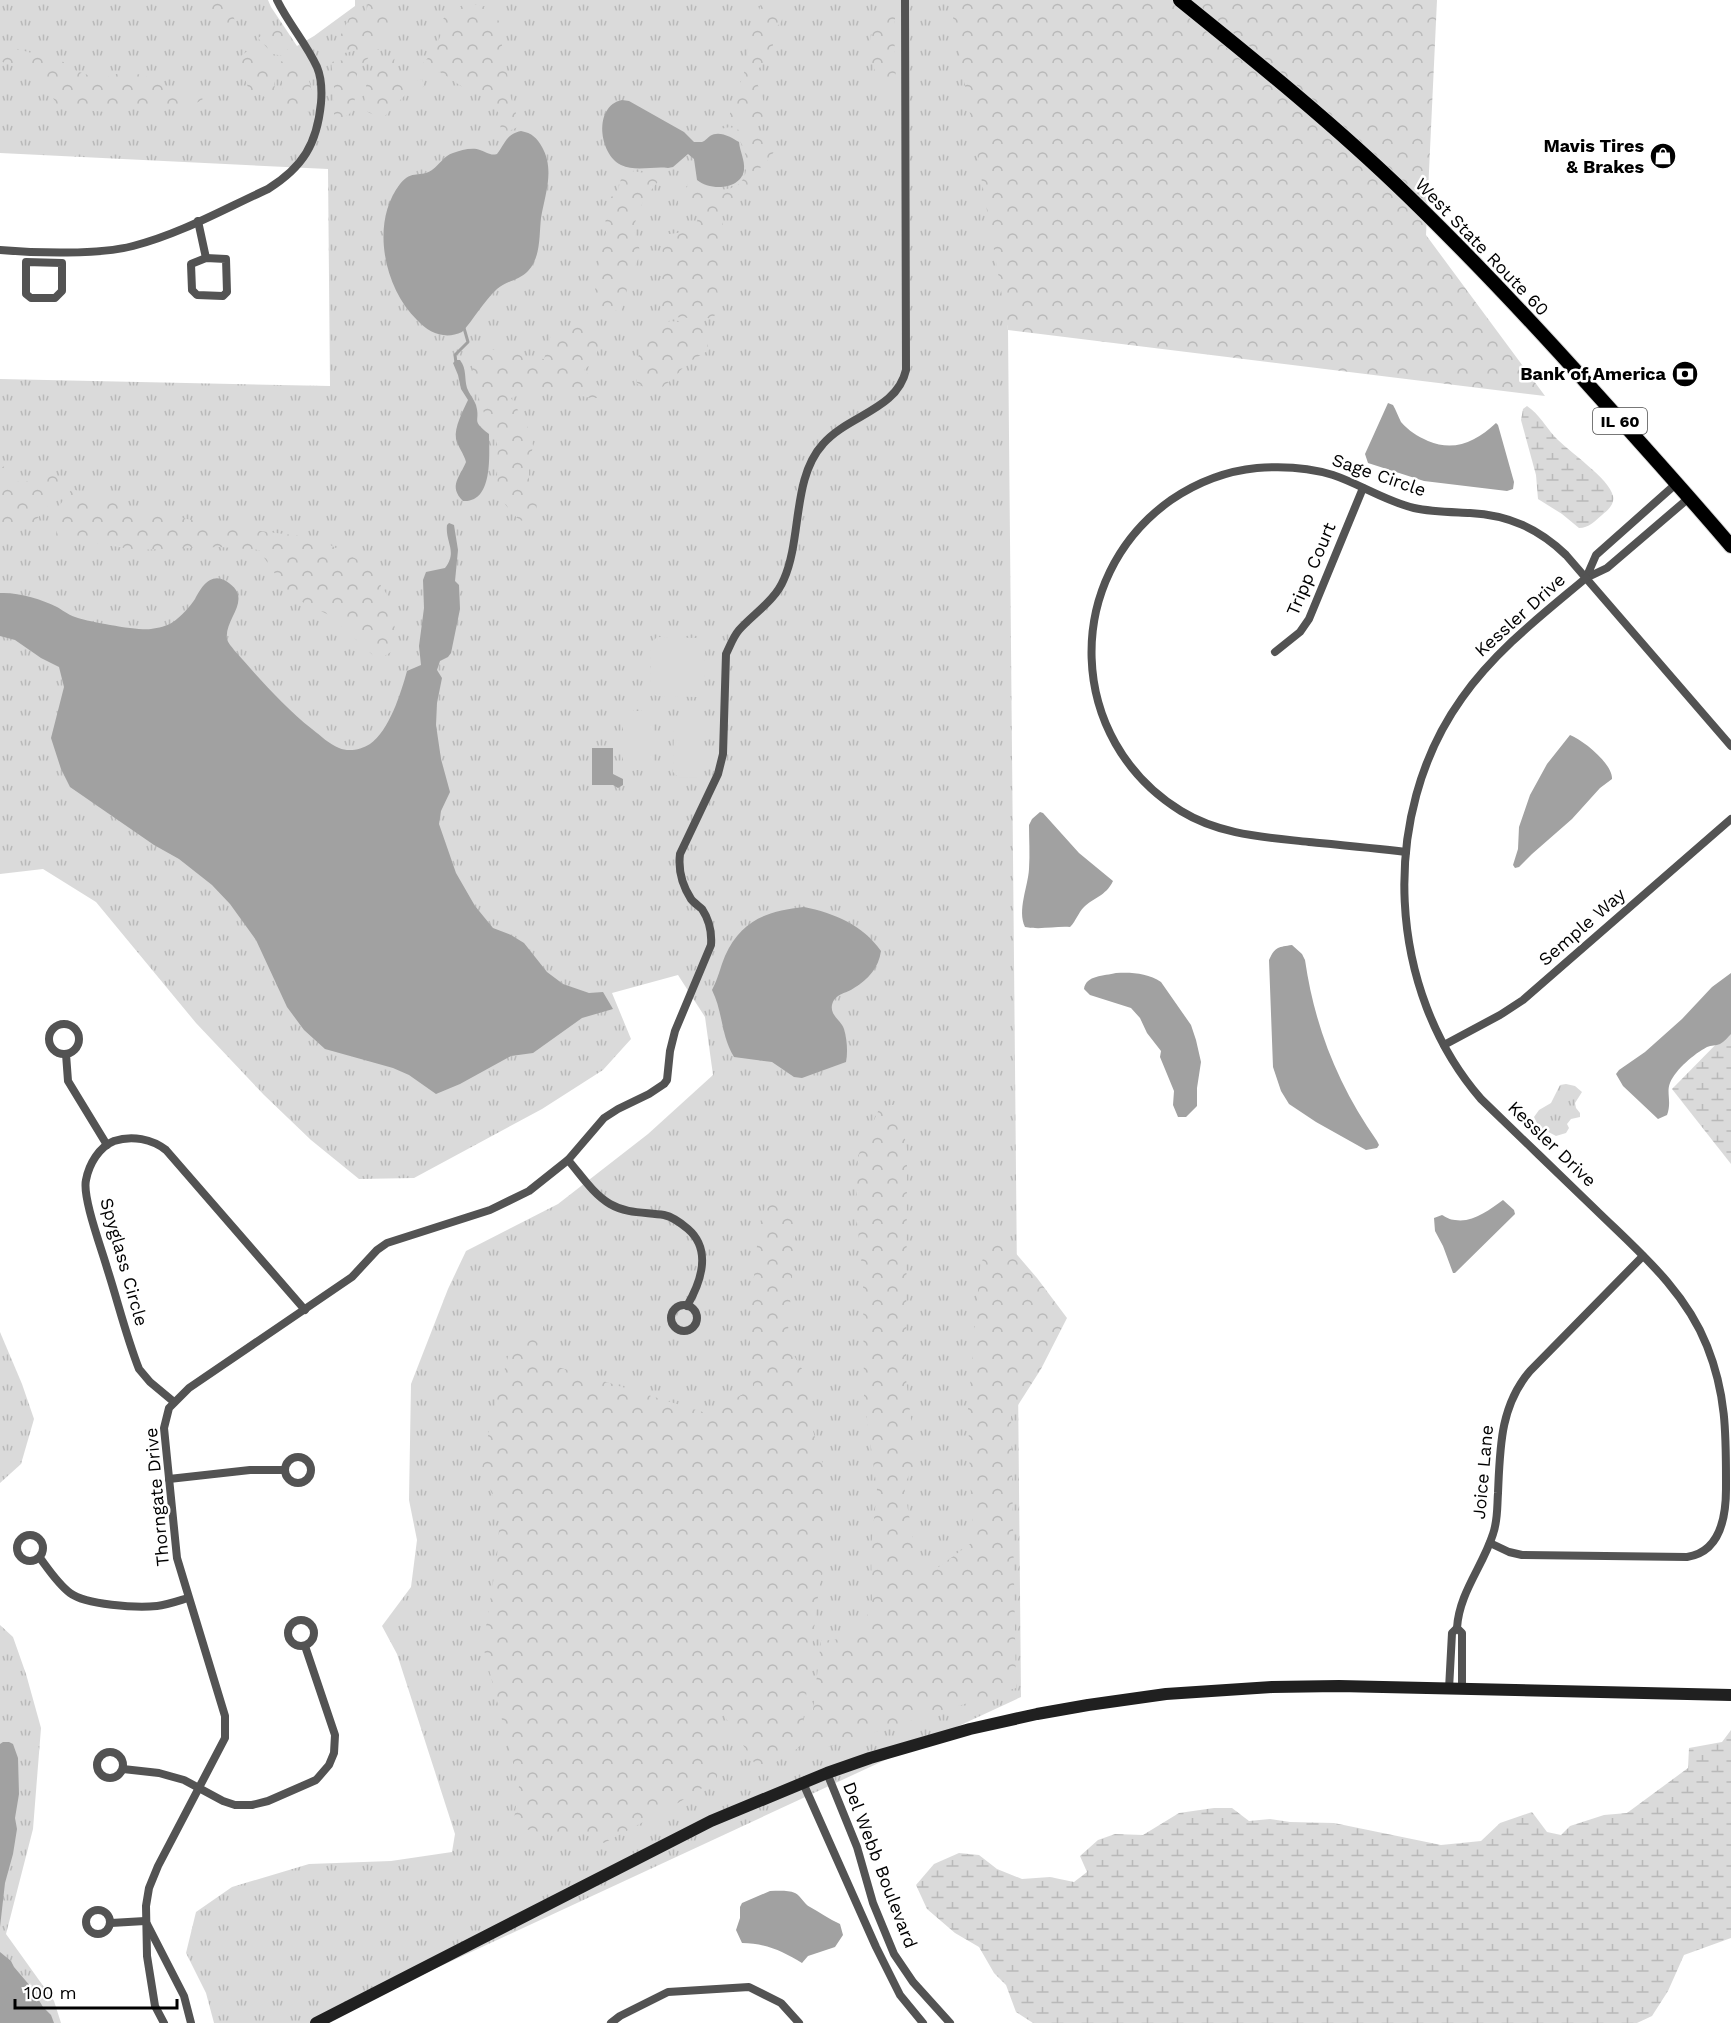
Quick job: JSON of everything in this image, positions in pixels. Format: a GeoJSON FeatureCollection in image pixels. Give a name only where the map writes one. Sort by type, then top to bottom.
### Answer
{"type":"FeatureCollection","features":[{"type":"Feature","properties":{"kind":"main road","name":"West State Route 60"},"geometry":{"type":"LineString","coordinates":[[1180,0],[1300,98],[1407,194],[1520,309],[1731,546]]}},
{"type":"Feature","properties":{"kind":"main road"},"geometry":{"type":"LineString","coordinates":[[316,2023],[721,1817],[827,1773],[870,1758],[970,1729],[1037,1713],[1166,1694],[1272,1687],[1731,1695]]}},
{"type":"Feature","properties":{"kind":"street"},"geometry":{"type":"LineString","coordinates":[[0,250],[91,251],[130,247],[157,239],[198,221],[268,189],[282,180],[305,157],[316,136],[322,92],[318,69],[277,0]]}},
{"type":"Feature","properties":{"kind":"street"},"geometry":{"type":"LineString","coordinates":[[174,1402],[189,1388],[351,1277],[387,1243],[490,1210],[529,1191],[568,1160],[604,1118],[618,1108],[649,1094],[667,1080],[675,1031],[711,945],[710,924],[702,910],[691,899],[678,867],[680,854],[718,774],[723,754],[726,654],[738,630],[777,592],[784,580],[790,561],[801,496],[811,462],[822,445],[845,425],[889,399],[899,389],[906,370],[905,0]]}},
{"type":"Feature","properties":{"kind":"street"},"geometry":{"type":"LineString","coordinates":[[198,221],[206,258]]}},
{"type":"Feature","properties":{"kind":"street"},"geometry":{"type":"LineString","coordinates":[[42,251],[43,262]]}},
{"type":"Feature","properties":{"kind":"street"},"geometry":{"type":"LineString","coordinates":[[206,258],[226,260],[227,291],[223,296],[197,296],[192,290],[190,264],[206,258]]}},
{"type":"Feature","properties":{"kind":"street"},"geometry":{"type":"LineString","coordinates":[[26,262],[43,262],[62,263],[62,291],[55,298],[31,298],[26,294],[26,262]]}},
{"type":"Feature","properties":{"kind":"street","name":"Sage Circle"},"geometry":{"type":"LineString","coordinates":[[1406,852],[1233,832],[1209,825],[1183,812],[1147,784],[1124,756],[1105,722],[1091,670],[1091,640],[1099,599],[1121,551],[1134,534],[1160,509],[1177,496],[1200,484],[1239,470],[1290,467],[1318,471],[1416,508],[1490,515],[1526,525],[1562,551],[1586,578]]}},
{"type":"Feature","properties":{"kind":"street","name":"Kessler Drive"},"geometry":{"type":"LineString","coordinates":[[1586,578],[1596,555],[1677,483]]}},
{"type":"Feature","properties":{"kind":"street","name":"Tripp Court"},"geometry":{"type":"LineString","coordinates":[[1275,652],[1300,632],[1309,619],[1363,488]]}},
{"type":"Feature","properties":{"kind":"street","name":"Kessler Drive"},"geometry":{"type":"LineString","coordinates":[[1490,1543],[1522,1555],[1687,1557],[1701,1553],[1705,1549],[1721,1529],[1726,1509],[1726,1430],[1723,1403],[1707,1346],[1695,1320],[1673,1288],[1643,1256],[1482,1099],[1461,1074],[1444,1045],[1424,1000],[1411,953],[1405,907],[1406,852],[1413,808],[1423,775],[1438,739],[1462,698],[1483,671],[1509,644],[1586,578],[1607,568],[1690,498]]}},
{"type":"Feature","properties":{"kind":"street"},"geometry":{"type":"LineString","coordinates":[[1586,578],[1731,746]]}},
{"type":"Feature","properties":{"kind":"street","name":"Semple Way"},"geometry":{"type":"LineString","coordinates":[[1444,1045],[1523,1000],[1731,819]]}},
{"type":"Feature","properties":{"kind":"street"},"geometry":{"type":"LineString","coordinates":[[66,1054],[69,1081],[107,1145],[122,1139],[138,1138],[151,1141],[166,1150],[305,1310]]}},
{"type":"Feature","properties":{"kind":"street","name":"Spyglass Circle"},"geometry":{"type":"LineString","coordinates":[[107,1145],[92,1162],[86,1180],[85,1189],[93,1220],[139,1369],[150,1382],[174,1402]]}},
{"type":"Feature","properties":{"kind":"street"},"geometry":{"type":"LineString","coordinates":[[568,1160],[602,1198],[612,1205],[641,1214],[666,1215],[680,1222],[693,1233],[699,1243],[702,1256],[701,1275],[697,1289],[687,1305]]}},
{"type":"Feature","properties":{"kind":"street","name":"Joice Lane"},"geometry":{"type":"LineString","coordinates":[[1455,1689],[1452,1633],[1457,1628],[1463,1600],[1490,1543],[1497,1519],[1503,1425],[1516,1391],[1530,1371],[1643,1256]]}},
{"type":"Feature","properties":{"kind":"street","name":"Thorngate Drive"},"geometry":{"type":"LineString","coordinates":[[164,2023],[155,2006],[147,1956],[146,1906],[149,1888],[158,1866],[225,1738],[226,1726],[225,1716],[177,1558],[164,1428],[169,1408],[174,1402]]}},
{"type":"Feature","properties":{"kind":"street"},"geometry":{"type":"LineString","coordinates":[[169,1479],[250,1470],[285,1470]]}},
{"type":"Feature","properties":{"kind":"street"},"geometry":{"type":"LineString","coordinates":[[40,1558],[70,1593],[84,1601],[156,1606],[188,1598]]}},
{"type":"Feature","properties":{"kind":"street"},"geometry":{"type":"LineString","coordinates":[[123,1769],[159,1773],[184,1780],[235,1805],[252,1805],[302,1788],[315,1780],[325,1771],[334,1753],[335,1736],[305,1646]]}},
{"type":"Feature","properties":{"kind":"street","name":"Del Webb Boulevard"},"geometry":{"type":"LineString","coordinates":[[827,1773],[857,1847],[873,1903],[894,1954],[913,1982],[950,2023]]}},
{"type":"Feature","properties":{"kind":"street","name":"Del Webb Boulevard"},"geometry":{"type":"LineString","coordinates":[[803,1783],[876,1947],[900,1995],[923,2023]]}},
{"type":"Feature","properties":{"kind":"street"},"geometry":{"type":"LineString","coordinates":[[111,1923],[146,1921],[184,1996],[191,2023]]}},
{"type":"Feature","properties":{"kind":"street"},"geometry":{"type":"LineString","coordinates":[[611,2023],[620,2016],[668,1992],[749,1987],[782,2002],[799,2023]]}},
{"type":"Feature","properties":{"kind":"green space"},"geometry":{"type":"Polygon","coordinates":[[[0,0],[268,0],[297,46],[355,6],[355,0],[979,0],[1008,330],[1021,1697],[318,2023],[214,2023],[206,1993],[186,1953],[196,1912],[232,1887],[309,1864],[391,1861],[452,1852],[455,1834],[397,1654],[382,1626],[411,1587],[417,1540],[409,1500],[411,1384],[448,1289],[466,1251],[558,1204],[648,1134],[713,1075],[705,1017],[678,975],[612,993],[631,1039],[603,1070],[542,1109],[414,1178],[359,1179],[311,1140],[264,1095],[196,1023],[96,902],[43,869],[0,874],[0,379],[330,386],[328,169],[0,153],[0,0]]]}},
{"type":"Feature","properties":{"kind":"green space"},"geometry":{"type":"Polygon","coordinates":[[[189,0],[228,0],[239,33],[234,35],[218,19],[191,4],[189,0]]]}},
{"type":"Feature","properties":{"kind":"green space"},"geometry":{"type":"Polygon","coordinates":[[[369,0],[392,0],[391,38],[367,48],[331,56],[330,47],[342,33],[349,18],[366,12],[369,0]]]}},
{"type":"Feature","properties":{"kind":"green space"},"geometry":{"type":"Polygon","coordinates":[[[762,0],[778,0],[782,11],[782,21],[777,26],[772,49],[758,70],[756,80],[765,105],[761,125],[751,125],[730,117],[730,111],[745,70],[748,48],[762,0]]]}},
{"type":"Feature","properties":{"kind":"green space"},"geometry":{"type":"Polygon","coordinates":[[[889,0],[897,0],[894,28],[896,84],[893,98],[877,75],[870,46],[874,29],[886,12],[889,0]]]}},
{"type":"Feature","properties":{"kind":"green space"},"geometry":{"type":"Polygon","coordinates":[[[950,0],[1437,0],[1426,235],[1545,396],[1008,330],[950,0]]]}},
{"type":"Feature","properties":{"kind":"green space"},"geometry":{"type":"Polygon","coordinates":[[[468,3],[488,7],[499,22],[499,36],[505,55],[510,95],[520,126],[500,135],[501,116],[486,97],[470,92],[440,72],[435,73],[430,80],[419,73],[419,68],[434,51],[442,32],[442,21],[448,13],[468,3]]]}},
{"type":"Feature","properties":{"kind":"green space"},"geometry":{"type":"Polygon","coordinates":[[[268,31],[283,32],[285,46],[295,55],[293,58],[273,54],[258,38],[268,31]]]}},
{"type":"Feature","properties":{"kind":"green space"},"geometry":{"type":"Polygon","coordinates":[[[0,44],[67,63],[76,71],[103,80],[112,75],[131,73],[150,78],[176,92],[190,92],[203,99],[185,110],[145,106],[119,113],[59,108],[42,80],[30,72],[0,61],[0,44]]]}},
{"type":"Feature","properties":{"kind":"green space"},"geometry":{"type":"Polygon","coordinates":[[[384,47],[364,62],[359,69],[351,113],[337,118],[334,114],[334,82],[331,62],[352,59],[384,47]]]}},
{"type":"Feature","properties":{"kind":"green space"},"geometry":{"type":"Polygon","coordinates":[[[252,51],[268,66],[274,79],[272,100],[249,90],[240,57],[252,51]]]}},
{"type":"Feature","properties":{"kind":"green space"},"geometry":{"type":"Polygon","coordinates":[[[394,56],[393,82],[401,85],[422,79],[424,86],[416,92],[405,95],[382,119],[366,111],[366,85],[373,70],[386,59],[394,56]]]}},
{"type":"Feature","properties":{"kind":"green space"},"geometry":{"type":"Polygon","coordinates":[[[275,60],[289,63],[301,62],[306,69],[283,90],[281,73],[275,60]]]}},
{"type":"Feature","properties":{"kind":"green space"},"geometry":{"type":"Polygon","coordinates":[[[307,77],[311,89],[312,112],[289,112],[283,104],[283,95],[307,77]]]}},
{"type":"Feature","properties":{"kind":"green space"},"geometry":{"type":"Polygon","coordinates":[[[730,127],[775,142],[775,150],[743,192],[722,212],[723,230],[718,241],[723,257],[716,281],[719,299],[713,319],[680,318],[667,315],[659,304],[664,265],[661,237],[693,231],[695,228],[698,217],[696,207],[678,203],[692,172],[698,184],[719,190],[733,187],[742,180],[745,175],[746,156],[742,145],[733,135],[719,131],[730,127]]]}},
{"type":"Feature","properties":{"kind":"green space"},"geometry":{"type":"Polygon","coordinates":[[[618,169],[652,174],[666,173],[650,192],[637,217],[635,233],[639,255],[630,276],[621,312],[593,305],[606,233],[605,208],[608,199],[617,193],[621,179],[618,169]]]}},
{"type":"Feature","properties":{"kind":"green space"},"geometry":{"type":"Polygon","coordinates":[[[671,321],[702,325],[709,350],[686,364],[675,377],[656,392],[637,384],[637,360],[650,325],[671,321]]]}},
{"type":"Feature","properties":{"kind":"green space"},"geometry":{"type":"Polygon","coordinates":[[[578,325],[589,331],[599,345],[595,360],[584,370],[607,398],[590,398],[559,390],[532,391],[511,398],[531,433],[533,446],[529,464],[529,481],[538,497],[535,517],[520,521],[499,493],[496,436],[478,396],[472,360],[473,353],[504,348],[522,356],[544,359],[551,335],[578,325]]]}},
{"type":"Feature","properties":{"kind":"green space"},"geometry":{"type":"Polygon","coordinates":[[[1527,406],[1555,437],[1597,474],[1610,489],[1613,496],[1612,504],[1594,522],[1583,528],[1579,528],[1538,499],[1536,475],[1521,420],[1523,409],[1527,406]]]}},
{"type":"Feature","properties":{"kind":"green space"},"geometry":{"type":"Polygon","coordinates":[[[5,466],[13,482],[39,481],[55,472],[60,484],[45,510],[31,525],[0,532],[0,468],[5,466]]]}},
{"type":"Feature","properties":{"kind":"green space"},"geometry":{"type":"Polygon","coordinates":[[[72,489],[136,510],[243,529],[317,538],[366,564],[388,596],[399,647],[378,660],[331,616],[290,596],[259,550],[220,547],[136,550],[56,536],[59,506],[72,489]]]}},
{"type":"Feature","properties":{"kind":"green space"},"geometry":{"type":"Polygon","coordinates":[[[657,637],[697,638],[705,644],[704,691],[697,697],[656,696],[650,690],[651,643],[657,637]]]}},
{"type":"Feature","properties":{"kind":"green space"},"geometry":{"type":"Polygon","coordinates":[[[629,711],[648,711],[654,717],[654,765],[647,770],[629,770],[623,765],[623,717],[629,711]]]}},
{"type":"Feature","properties":{"kind":"green space"},"geometry":{"type":"Polygon","coordinates":[[[679,718],[698,718],[704,724],[704,772],[698,777],[679,778],[673,772],[674,724],[679,718]]]}},
{"type":"Feature","properties":{"kind":"green space"},"geometry":{"type":"Polygon","coordinates":[[[1731,1029],[1731,1164],[1672,1089],[1731,1029]]]}},
{"type":"Feature","properties":{"kind":"green space"},"geometry":{"type":"Polygon","coordinates":[[[1560,1085],[1575,1086],[1582,1092],[1575,1103],[1580,1117],[1571,1119],[1567,1124],[1569,1128],[1566,1133],[1556,1136],[1539,1127],[1534,1117],[1539,1110],[1551,1103],[1560,1085]]]}},
{"type":"Feature","properties":{"kind":"green space"},"geometry":{"type":"Polygon","coordinates":[[[898,1104],[907,1149],[906,1379],[916,1460],[904,1486],[919,1574],[929,1574],[974,1541],[968,1410],[980,1267],[994,1228],[1037,1278],[1067,1318],[1041,1369],[1011,1416],[1016,1688],[808,1753],[821,1641],[859,1637],[872,1603],[871,1548],[877,1490],[864,1398],[863,1276],[856,1213],[858,1156],[880,1107],[898,1104]]]}},
{"type":"Feature","properties":{"kind":"green space"},"geometry":{"type":"Polygon","coordinates":[[[771,1189],[797,1213],[787,1344],[811,1384],[811,1424],[825,1472],[825,1564],[819,1588],[800,1747],[760,1772],[722,1712],[717,1779],[673,1806],[604,1843],[584,1834],[550,1835],[513,1826],[519,1786],[483,1646],[497,1557],[500,1515],[482,1468],[491,1420],[509,1353],[547,1314],[532,1363],[558,1367],[709,1414],[753,1388],[749,1326],[759,1226],[771,1189]]]}},
{"type":"Feature","properties":{"kind":"green space"},"geometry":{"type":"Polygon","coordinates":[[[0,1332],[34,1419],[21,1464],[0,1483],[0,1332]]]}},
{"type":"Feature","properties":{"kind":"green space"},"geometry":{"type":"Polygon","coordinates":[[[0,1625],[13,1637],[41,1728],[33,1829],[6,1934],[54,2001],[61,2023],[0,2023],[0,1625]]]}},
{"type":"Feature","properties":{"kind":"green space"},"geometry":{"type":"Polygon","coordinates":[[[1731,1730],[1731,1938],[1684,1955],[1668,1991],[1652,2016],[1637,2023],[1033,2023],[1016,2012],[1006,1985],[994,1973],[979,1947],[955,1933],[927,1909],[916,1885],[934,1864],[959,1853],[979,1855],[997,1869],[1022,1879],[1050,1877],[1074,1882],[1087,1872],[1080,1856],[1098,1840],[1115,1834],[1143,1835],[1179,1813],[1214,1808],[1232,1808],[1249,1821],[1270,1819],[1334,1823],[1441,1845],[1481,1841],[1500,1823],[1532,1812],[1547,1832],[1561,1835],[1570,1826],[1604,1815],[1627,1813],[1688,1768],[1689,1748],[1722,1742],[1731,1730]]]}},
{"type":"Feature","properties":{"kind":"shaded area"},"geometry":{"type":"Polygon","coordinates":[[[622,100],[629,101],[684,132],[694,142],[702,142],[714,134],[721,134],[739,142],[744,166],[742,177],[737,182],[724,187],[703,184],[697,180],[694,159],[688,154],[673,167],[668,168],[633,168],[621,165],[608,151],[602,131],[607,111],[613,104],[622,100]]]}},
{"type":"Feature","properties":{"kind":"shaded area"},"geometry":{"type":"Polygon","coordinates":[[[521,131],[538,141],[548,164],[548,182],[535,259],[525,274],[497,289],[487,299],[462,332],[443,335],[432,332],[422,325],[406,307],[389,273],[383,236],[385,217],[391,200],[404,179],[432,170],[450,154],[474,149],[497,154],[509,137],[521,131]]]}},
{"type":"Feature","properties":{"kind":"shaded area"},"geometry":{"type":"Polygon","coordinates":[[[460,360],[464,367],[467,388],[476,405],[477,421],[489,434],[489,464],[485,486],[473,499],[463,501],[456,491],[456,486],[466,462],[456,439],[456,429],[468,400],[461,389],[453,363],[460,360]]]}},
{"type":"Feature","properties":{"kind":"shaded area"},"geometry":{"type":"Polygon","coordinates":[[[1388,403],[1393,405],[1401,422],[1410,431],[1424,439],[1447,446],[1473,440],[1496,423],[1514,482],[1513,489],[1507,491],[1424,481],[1368,463],[1365,454],[1388,403]]]}},
{"type":"Feature","properties":{"kind":"shaded area"},"geometry":{"type":"Polygon","coordinates":[[[449,523],[454,525],[458,550],[455,581],[459,585],[460,609],[451,653],[440,661],[437,670],[442,678],[436,725],[441,759],[450,792],[441,811],[439,824],[456,873],[475,906],[493,928],[524,943],[547,972],[563,984],[589,993],[603,992],[613,1009],[582,1018],[533,1053],[511,1056],[460,1084],[436,1094],[409,1075],[393,1068],[325,1049],[304,1030],[287,1007],[256,940],[230,904],[212,885],[179,859],[154,845],[70,787],[61,769],[51,738],[64,687],[59,667],[15,640],[0,636],[0,593],[37,599],[84,620],[151,629],[165,626],[176,620],[185,612],[207,582],[215,578],[226,581],[238,595],[236,609],[227,631],[227,639],[234,650],[281,701],[325,740],[343,749],[354,750],[363,748],[377,738],[398,700],[407,671],[421,665],[419,646],[424,608],[423,580],[426,572],[445,568],[449,562],[451,552],[447,525],[449,523]]]}},
{"type":"Feature","properties":{"kind":"shaded area"},"geometry":{"type":"Polygon","coordinates":[[[1570,735],[1589,747],[1603,760],[1608,766],[1612,779],[1600,788],[1572,819],[1519,867],[1515,868],[1513,865],[1518,849],[1519,827],[1530,795],[1547,764],[1570,735]]]}},
{"type":"Feature","properties":{"kind":"shaded area"},"geometry":{"type":"Polygon","coordinates":[[[592,748],[613,748],[613,774],[623,779],[623,785],[618,788],[613,785],[592,785],[592,748]]]}},
{"type":"Feature","properties":{"kind":"shaded area"},"geometry":{"type":"Polygon","coordinates":[[[1040,812],[1079,853],[1113,881],[1103,893],[1084,907],[1070,927],[1025,927],[1023,920],[1022,906],[1029,869],[1029,825],[1040,812]]]}},
{"type":"Feature","properties":{"kind":"shaded area"},"geometry":{"type":"Polygon","coordinates":[[[804,907],[847,921],[866,934],[881,951],[875,968],[868,977],[833,1001],[834,1015],[843,1026],[845,1033],[846,1062],[802,1078],[794,1077],[772,1062],[734,1057],[712,990],[731,944],[747,926],[778,911],[804,907]]]}},
{"type":"Feature","properties":{"kind":"shaded area"},"geometry":{"type":"Polygon","coordinates":[[[1292,945],[1305,960],[1315,1009],[1330,1055],[1351,1099],[1377,1141],[1379,1145],[1377,1148],[1366,1150],[1316,1122],[1289,1104],[1281,1091],[1273,1067],[1269,960],[1278,948],[1292,945]]]}},
{"type":"Feature","properties":{"kind":"shaded area"},"geometry":{"type":"Polygon","coordinates":[[[1116,973],[1139,974],[1161,982],[1191,1025],[1201,1062],[1197,1106],[1186,1117],[1178,1117],[1173,1105],[1174,1091],[1160,1057],[1161,1051],[1147,1033],[1140,1018],[1131,1008],[1090,995],[1084,989],[1085,984],[1092,979],[1116,973]]]}},
{"type":"Feature","properties":{"kind":"shaded area"},"geometry":{"type":"Polygon","coordinates":[[[1731,973],[1731,1034],[1720,1044],[1707,1047],[1676,1072],[1669,1086],[1667,1115],[1658,1119],[1623,1086],[1616,1074],[1645,1052],[1682,1019],[1712,987],[1731,973]]]}},
{"type":"Feature","properties":{"kind":"shaded area"},"geometry":{"type":"Polygon","coordinates":[[[1503,1200],[1514,1210],[1515,1214],[1453,1273],[1435,1231],[1434,1218],[1442,1215],[1453,1220],[1468,1220],[1503,1200]]]}},
{"type":"Feature","properties":{"kind":"shaded area"},"geometry":{"type":"Polygon","coordinates":[[[3,1742],[13,1744],[18,1758],[19,1794],[15,1818],[17,1829],[5,1883],[0,1927],[0,1744],[3,1742]]]}},
{"type":"Feature","properties":{"kind":"shaded area"},"geometry":{"type":"Polygon","coordinates":[[[770,1891],[795,1893],[808,1906],[840,1924],[843,1935],[835,1947],[808,1956],[802,1963],[774,1949],[758,1944],[742,1943],[736,1930],[742,1903],[770,1891]]]}},
{"type":"Feature","properties":{"kind":"shaded area"},"geometry":{"type":"Polygon","coordinates":[[[0,1952],[11,1961],[31,1987],[54,2023],[0,2023],[0,1952]]]}},
{"type":"Feature","properties":{"kind":"waterway"},"geometry":{"type":"LineString","coordinates":[[456,363],[455,355],[468,342],[464,328]]}},
{"type":"Feature","properties":{"kind":"place","name":"Mavis Tires & Brakes"},"geometry":{"type":"Point","coordinates":[1663,156]}},
{"type":"Feature","properties":{"kind":"place","name":"Bank of America"},"geometry":{"type":"Point","coordinates":[1685,374]}}]}
